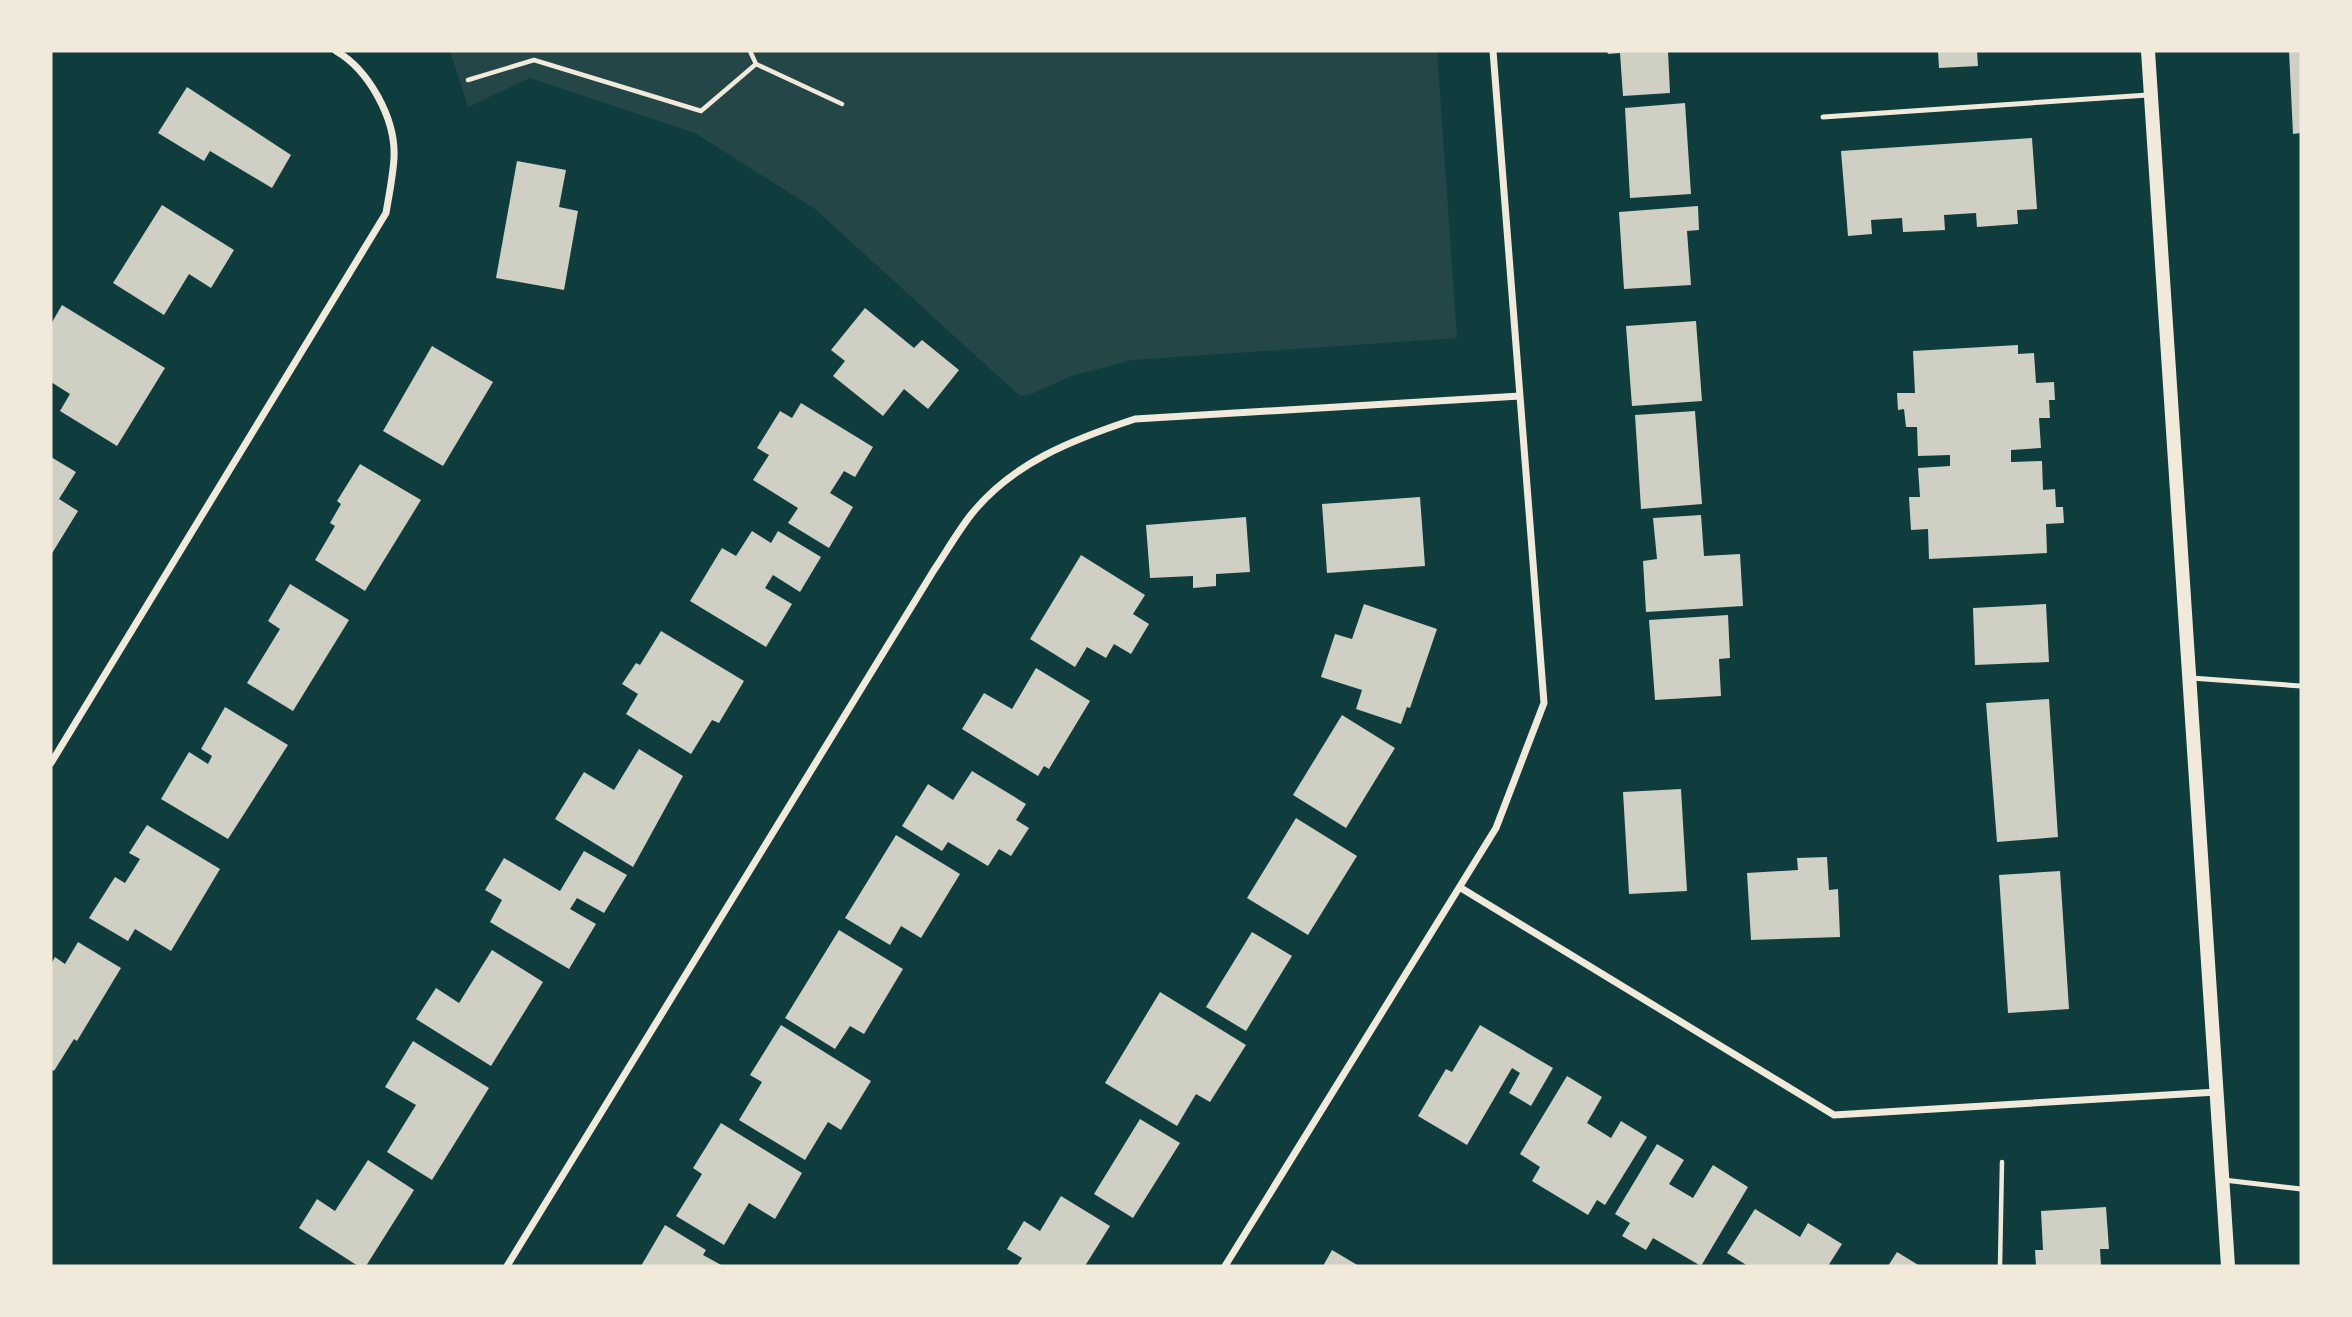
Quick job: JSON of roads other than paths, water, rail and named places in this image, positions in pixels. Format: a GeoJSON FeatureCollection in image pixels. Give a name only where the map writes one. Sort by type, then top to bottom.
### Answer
{"type":"FeatureCollection","features":[{"type":"Feature","properties":{"kind":"main road"},"geometry":{"type":"LineString","coordinates":[[2148,51],[2228,1266]]}},
{"type":"Feature","properties":{"kind":"street"},"geometry":{"type":"LineString","coordinates":[[51,763],[386,213],[394,155],[382,102],[353,61],[336,51]]}},
{"type":"Feature","properties":{"kind":"street"},"geometry":{"type":"LineString","coordinates":[[1225,1266],[1496,828],[1544,703],[1493,51]]}},
{"type":"Feature","properties":{"kind":"street"},"geometry":{"type":"LineString","coordinates":[[507,1266],[934,570],[971,515],[1000,485],[1034,460],[1070,442],[1135,419],[1520,396]]}},
{"type":"Feature","properties":{"kind":"street"},"geometry":{"type":"LineString","coordinates":[[1461,888],[1834,1115],[2217,1092]]}},
{"type":"Feature","properties":{"kind":"lane"},"geometry":{"type":"LineString","coordinates":[[1823,117],[2151,95]]}},
{"type":"Feature","properties":{"kind":"lane"},"geometry":{"type":"LineString","coordinates":[[2191,678],[2301,686]]}},
{"type":"Feature","properties":{"kind":"lane"},"geometry":{"type":"LineString","coordinates":[[2223,1180],[2301,1189]]}}]}
